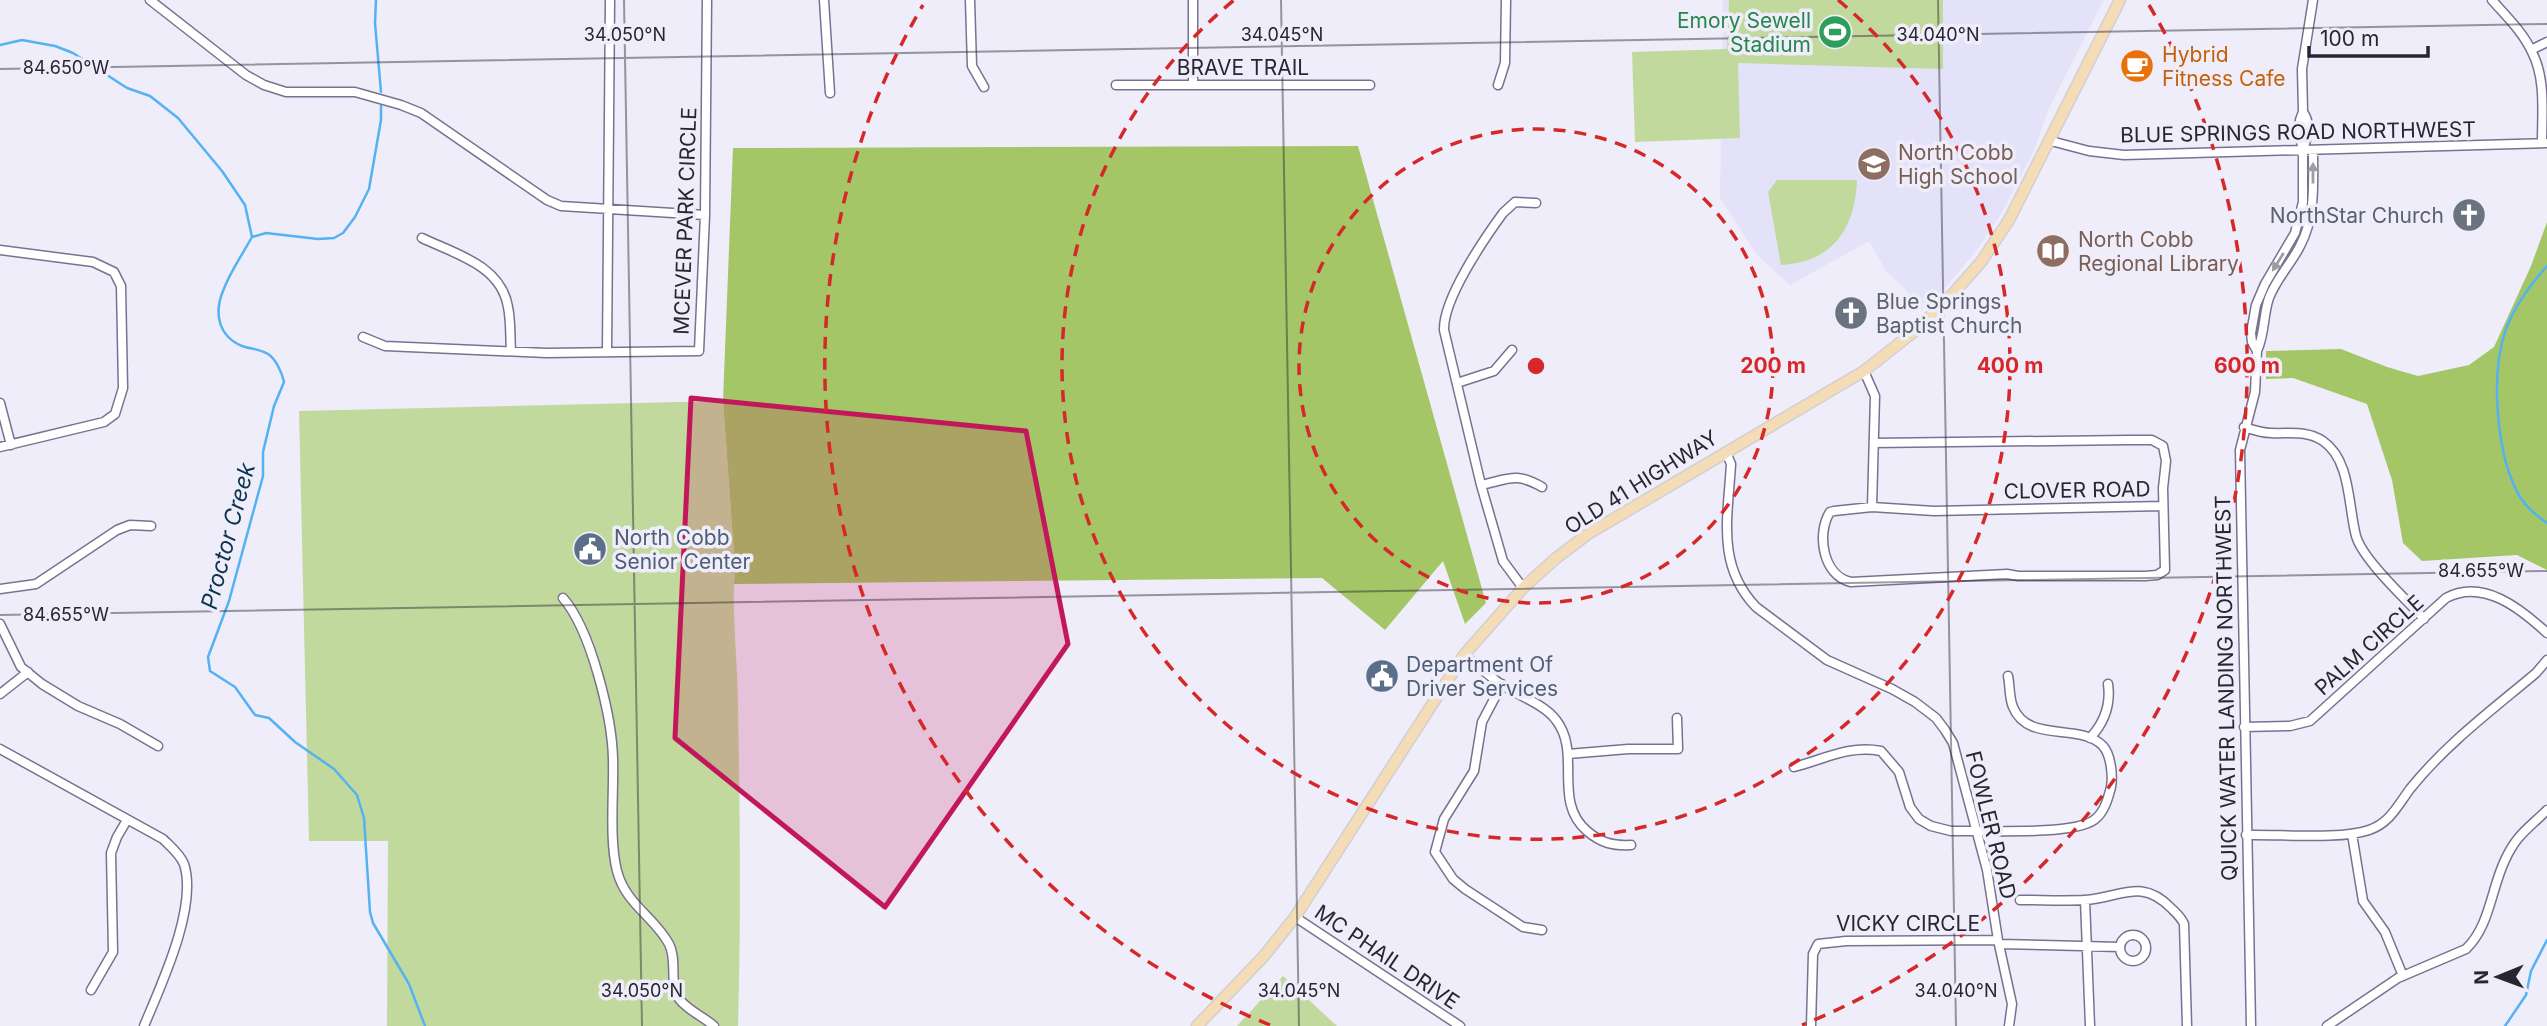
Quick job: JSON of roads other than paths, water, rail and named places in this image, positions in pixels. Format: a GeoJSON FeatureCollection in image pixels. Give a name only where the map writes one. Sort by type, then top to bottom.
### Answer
{"type":"FeatureCollection","features":[{"type":"Feature","properties":{"kind":"main road","name":"OLD 41 HIGHWAY"},"geometry":{"type":"LineString","coordinates":[[1197,1026],[1239,984],[1295,917],[1464,655],[1523,588],[1588,534],[1864,371],[1928,320],[1981,262],[2016,208],[2120,0]]}},
{"type":"Feature","properties":{"kind":"street"},"geometry":{"type":"LineString","coordinates":[[150,0],[246,75],[264,85],[286,92],[355,92],[421,113],[547,201],[561,206],[705,215]]}},
{"type":"Feature","properties":{"kind":"street"},"geometry":{"type":"LineString","coordinates":[[607,352],[610,0]]}},
{"type":"Feature","properties":{"kind":"street","name":"MCEVER PARK CIRCLE"},"geometry":{"type":"LineString","coordinates":[[363,337],[385,346],[511,351],[699,351],[705,215],[707,0]]}},
{"type":"Feature","properties":{"kind":"street"},"geometry":{"type":"LineString","coordinates":[[824,0],[830,93]]}},
{"type":"Feature","properties":{"kind":"street"},"geometry":{"type":"LineString","coordinates":[[970,0],[972,66],[984,87]]}},
{"type":"Feature","properties":{"kind":"street"},"geometry":{"type":"LineString","coordinates":[[1193,0],[1193,84]]}},
{"type":"Feature","properties":{"kind":"street"},"geometry":{"type":"LineString","coordinates":[[1498,85],[1505,63],[1506,0]]}},
{"type":"Feature","properties":{"kind":"street","name":"QUICK WATER LANDING NORTHWEST"},"geometry":{"type":"LineString","coordinates":[[2257,351],[2251,333],[2256,305],[2265,284],[2291,242],[2301,213],[2304,190],[2300,137],[2303,112],[2302,57],[2312,0]]}},
{"type":"Feature","properties":{"kind":"street"},"geometry":{"type":"LineString","coordinates":[[2492,0],[2532,50],[2540,77],[2545,143]]}},
{"type":"Feature","properties":{"kind":"street"},"geometry":{"type":"LineString","coordinates":[[2532,50],[2547,42]]}},
{"type":"Feature","properties":{"kind":"street","name":"BRAVE TRAIL"},"geometry":{"type":"LineString","coordinates":[[1116,85],[1370,85]]}},
{"type":"Feature","properties":{"kind":"street","name":"BLUE SPRINGS ROAD NORTHWEST"},"geometry":{"type":"LineString","coordinates":[[2051,141],[2089,151],[2124,155],[2545,143]]}},
{"type":"Feature","properties":{"kind":"street","name":"QUICK WATER LANDING NORTHWEST"},"geometry":{"type":"LineString","coordinates":[[2251,1026],[2239,467],[2244,427],[2255,392],[2257,351],[2262,341],[2264,314],[2270,295],[2300,246],[2308,227],[2314,195],[2313,150]]}},
{"type":"Feature","properties":{"kind":"street"},"geometry":{"type":"LineString","coordinates":[[1523,588],[1503,561],[1481,485],[1444,331],[1447,306],[1503,213],[1515,202],[1536,203]]}},
{"type":"Feature","properties":{"kind":"street"},"geometry":{"type":"LineString","coordinates":[[422,238],[480,265],[497,278],[508,307],[511,351]]}},
{"type":"Feature","properties":{"kind":"street"},"geometry":{"type":"LineString","coordinates":[[0,250],[102,265],[114,272],[121,286],[124,388],[115,414],[104,422],[0,447]]}},
{"type":"Feature","properties":{"kind":"street"},"geometry":{"type":"LineString","coordinates":[[1457,383],[1494,371],[1512,350]]}},
{"type":"Feature","properties":{"kind":"street"},"geometry":{"type":"LineString","coordinates":[[1864,371],[1875,396],[1872,507]]}},
{"type":"Feature","properties":{"kind":"street"},"geometry":{"type":"LineString","coordinates":[[0,403],[11,445]]}},
{"type":"Feature","properties":{"kind":"street"},"geometry":{"type":"LineString","coordinates":[[2244,427],[2268,433],[2301,432],[2323,441],[2331,449],[2342,465],[2357,539],[2375,565],[2424,618]]}},
{"type":"Feature","properties":{"kind":"street","name":"CLOVER ROAD"},"geometry":{"type":"LineString","coordinates":[[1874,443],[2152,440],[2160,444],[2165,452],[2165,570],[2157,575],[2007,574],[1851,582],[1843,580],[1831,569],[1826,557],[1825,530],[1830,512],[1872,507],[1934,511],[2164,506]]}},
{"type":"Feature","properties":{"kind":"street","name":"FOWLER ROAD"},"geometry":{"type":"LineString","coordinates":[[1726,452],[1731,464],[1727,549],[1732,572],[1746,596],[1756,607],[1827,660],[1892,689],[1936,718],[1953,743],[1987,870],[2012,1004],[2010,1026]]}},
{"type":"Feature","properties":{"kind":"street"},"geometry":{"type":"LineString","coordinates":[[1481,485],[1518,477],[1527,478],[1542,487]]}},
{"type":"Feature","properties":{"kind":"street"},"geometry":{"type":"LineString","coordinates":[[0,589],[36,584],[117,530],[130,525],[150,526]]}},
{"type":"Feature","properties":{"kind":"street","name":"PALM CIRCLE"},"geometry":{"type":"LineString","coordinates":[[2244,727],[2290,726],[2310,721],[2446,598],[2468,591],[2504,600],[2523,610],[2547,633]]}},
{"type":"Feature","properties":{"kind":"street"},"geometry":{"type":"LineString","coordinates":[[564,598],[571,607],[586,641],[609,723],[613,756],[615,856],[620,881],[631,901],[658,929],[671,948],[676,993],[681,1002],[714,1026]]}},
{"type":"Feature","properties":{"kind":"street"},"geometry":{"type":"LineString","coordinates":[[0,624],[21,667],[42,684],[78,706],[120,724],[158,746]]}},
{"type":"Feature","properties":{"kind":"street"},"geometry":{"type":"LineString","coordinates":[[1464,655],[1502,684],[1552,716],[1565,736],[1568,794],[1576,820],[1600,841],[1631,845]]}},
{"type":"Feature","properties":{"kind":"street"},"geometry":{"type":"LineString","coordinates":[[2246,835],[2353,834],[2383,823],[2396,812],[2408,792],[2439,754],[2536,673],[2547,660]]}},
{"type":"Feature","properties":{"kind":"street"},"geometry":{"type":"LineString","coordinates":[[0,694],[28,672]]}},
{"type":"Feature","properties":{"kind":"street"},"geometry":{"type":"LineString","coordinates":[[1794,767],[1817,762],[1854,748],[1881,751],[1899,772],[1910,807],[1919,819],[1931,826],[1951,831],[2076,827],[2096,819],[2106,805],[2112,783],[2105,748],[2090,738],[2048,732],[2030,725],[2013,708],[2008,676]]}},
{"type":"Feature","properties":{"kind":"street"},"geometry":{"type":"LineString","coordinates":[[1502,684],[1482,722],[1474,771],[1444,819],[1435,852],[1453,879],[1465,888],[1523,927],[1542,929]]}},
{"type":"Feature","properties":{"kind":"street"},"geometry":{"type":"LineString","coordinates":[[2090,738],[2105,720],[2110,694],[2108,684]]}},
{"type":"Feature","properties":{"kind":"street"},"geometry":{"type":"LineString","coordinates":[[1567,754],[1628,749],[1678,749],[1677,718]]}},
{"type":"Feature","properties":{"kind":"street"},"geometry":{"type":"LineString","coordinates":[[0,750],[163,839],[183,862],[186,875],[185,906],[177,937],[144,1026]]}},
{"type":"Feature","properties":{"kind":"street"},"geometry":{"type":"LineString","coordinates":[[2327,1026],[2403,976],[2466,949],[2480,933],[2506,856],[2521,832],[2547,810]]}},
{"type":"Feature","properties":{"kind":"street"},"geometry":{"type":"LineString","coordinates":[[91,990],[113,952],[111,853],[127,820]]}},
{"type":"Feature","properties":{"kind":"street"},"geometry":{"type":"LineString","coordinates":[[2353,834],[2363,901],[2385,932],[2403,976]]}},
{"type":"Feature","properties":{"kind":"street"},"geometry":{"type":"LineString","coordinates":[[2020,900],[2085,900],[2119,893],[2158,895],[2184,924],[2187,1026]]}},
{"type":"Feature","properties":{"kind":"street"},"geometry":{"type":"LineString","coordinates":[[2085,900],[2090,1026]]}},
{"type":"Feature","properties":{"kind":"street","name":"MC PHAIL DRIVE"},"geometry":{"type":"LineString","coordinates":[[1295,917],[1460,1026]]}},
{"type":"Feature","properties":{"kind":"street","name":"VICKY CIRCLE"},"geometry":{"type":"LineString","coordinates":[[1811,1026],[1813,954],[1818,944],[1846,941],[1999,942]]}},
{"type":"Feature","properties":{"kind":"street"},"geometry":{"type":"LineString","coordinates":[[1999,942],[2120,947]]}},
{"type":"Feature","properties":{"kind":"waterway","name":"Proctor Creek"},"geometry":{"type":"LineString","coordinates":[[376,0],[375,23],[381,92]]}},
{"type":"Feature","properties":{"kind":"waterway"},"geometry":{"type":"LineString","coordinates":[[0,45],[22,40],[55,46],[73,53],[127,88],[150,96],[178,118],[222,171],[245,205],[252,237]]}},
{"type":"Feature","properties":{"kind":"waterway","name":"Proctor Creek"},"geometry":{"type":"LineString","coordinates":[[381,106],[369,189],[355,217],[343,233],[334,238],[318,239],[266,233],[252,237],[220,299],[219,315],[223,330],[234,342],[271,356],[284,382],[274,406],[263,452],[263,476],[229,601],[208,657],[210,671],[235,687],[255,715],[269,718],[295,742],[334,769],[357,795],[364,818],[373,923],[409,984],[425,1026]]}},
{"type":"Feature","properties":{"kind":"waterway"},"geometry":{"type":"LineString","coordinates":[[2547,266],[2524,296],[2506,329],[2501,347],[2497,391],[2501,437],[2512,480],[2526,505],[2547,523]]}},
{"type":"Feature","properties":{"kind":"waterway"},"geometry":{"type":"LineString","coordinates":[[2505,1026],[2526,995],[2531,971],[2547,940]]}},
{"type":"Feature","properties":{"kind":"place","name":"Emory Sewell Stadium"},"geometry":{"type":"Point","coordinates":[1835,32]}},
{"type":"Feature","properties":{"kind":"place","name":"Hybrid Fitness Cafe"},"geometry":{"type":"Point","coordinates":[2137,66]}},
{"type":"Feature","properties":{"kind":"place","name":"North Cobb High School"},"geometry":{"type":"Point","coordinates":[1874,164]}},
{"type":"Feature","properties":{"kind":"place","name":"NorthStar Church"},"geometry":{"type":"Point","coordinates":[2469,215]}},
{"type":"Feature","properties":{"kind":"place","name":"North Cobb Regional Library"},"geometry":{"type":"Point","coordinates":[2053,251]}},
{"type":"Feature","properties":{"kind":"place","name":"Blue Springs Baptist Church"},"geometry":{"type":"Point","coordinates":[1851,313]}},
{"type":"Feature","properties":{"kind":"place","name":"North Cobb Senior Center"},"geometry":{"type":"Point","coordinates":[590,549]}},
{"type":"Feature","properties":{"kind":"place","name":"Department Of Driver Services"},"geometry":{"type":"Point","coordinates":[1382,676]}}]}
